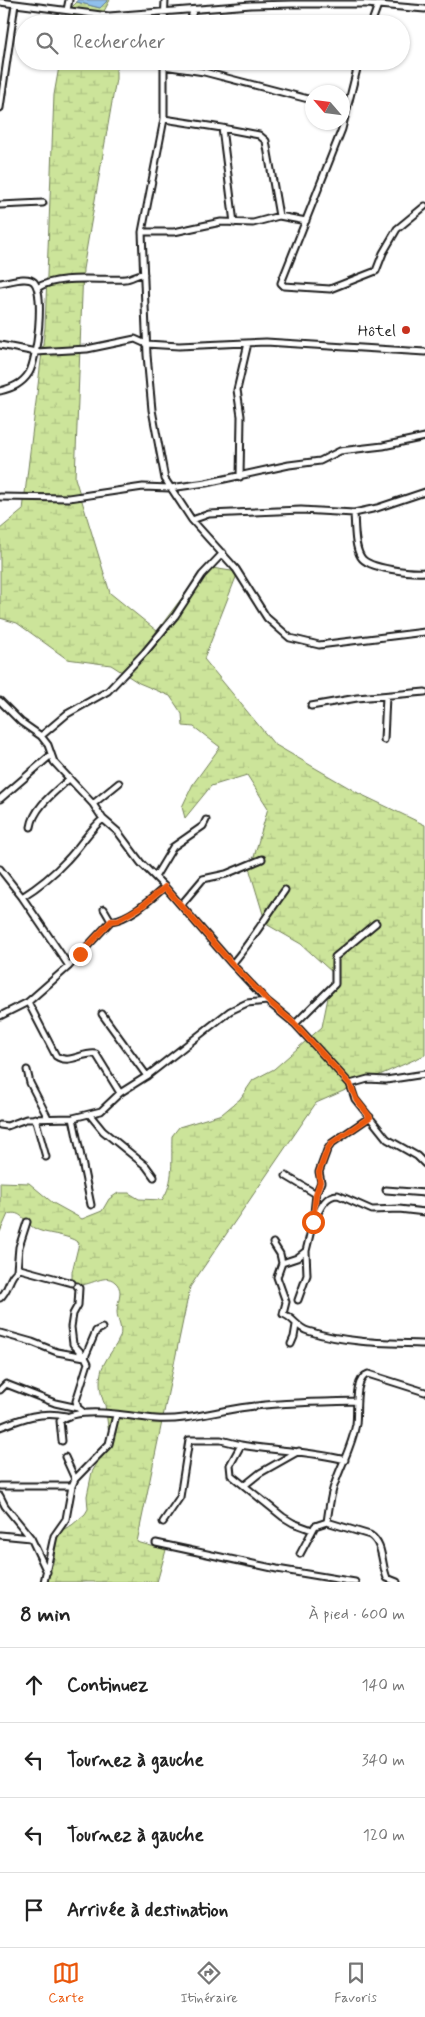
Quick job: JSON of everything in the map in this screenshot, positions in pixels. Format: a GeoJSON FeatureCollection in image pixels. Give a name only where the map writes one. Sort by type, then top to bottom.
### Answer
{"type":"FeatureCollection","features":[{"type":"Feature","properties":{"kind":"street"},"geometry":{"type":"LineString","coordinates":[[67,10],[70,0]]}},
{"type":"Feature","properties":{"kind":"street"},"geometry":{"type":"LineString","coordinates":[[164,12],[165,0]]}},
{"type":"Feature","properties":{"kind":"street"},"geometry":{"type":"LineString","coordinates":[[0,2],[102,15]]}},
{"type":"Feature","properties":{"kind":"street"},"geometry":{"type":"LineString","coordinates":[[123,15],[251,5],[365,2],[425,9]]}},
{"type":"Feature","properties":{"kind":"street"},"geometry":{"type":"LineString","coordinates":[[0,108],[15,4]]}},
{"type":"Feature","properties":{"kind":"street"},"geometry":{"type":"LineString","coordinates":[[374,15],[378,5]]}},
{"type":"Feature","properties":{"kind":"street"},"geometry":{"type":"LineString","coordinates":[[192,15],[193,10]]}},
{"type":"Feature","properties":{"kind":"street"},"geometry":{"type":"LineString","coordinates":[[164,70],[164,119],[142,232],[146,344],[152,410],[162,469],[170,488],[192,520],[236,569],[267,618],[290,638],[319,645],[425,632]]}},
{"type":"Feature","properties":{"kind":"street"},"geometry":{"type":"LineString","coordinates":[[195,70],[305,98]]}},
{"type":"Feature","properties":{"kind":"street"},"geometry":{"type":"LineString","coordinates":[[350,92],[356,70]]}},
{"type":"Feature","properties":{"kind":"street"},"geometry":{"type":"LineString","coordinates":[[164,119],[222,128],[258,136],[266,141],[279,216]]}},
{"type":"Feature","properties":{"kind":"street"},"geometry":{"type":"LineString","coordinates":[[222,128],[234,223]]}},
{"type":"Feature","properties":{"kind":"street"},"geometry":{"type":"LineString","coordinates":[[342,130],[281,283],[284,286],[330,289],[378,269],[383,252],[397,229],[425,206]]}},
{"type":"Feature","properties":{"kind":"street"},"geometry":{"type":"LineString","coordinates":[[0,205],[43,203]]}},
{"type":"Feature","properties":{"kind":"street"},"geometry":{"type":"LineString","coordinates":[[142,232],[174,232],[205,224],[253,223],[279,216],[306,221]]}},
{"type":"Feature","properties":{"kind":"street"},"geometry":{"type":"LineString","coordinates":[[37,288],[43,284],[70,280],[128,279],[144,274]]}},
{"type":"Feature","properties":{"kind":"street"},"geometry":{"type":"LineString","coordinates":[[0,283],[25,279],[34,282],[39,299],[36,352],[28,374],[14,388],[0,391]]}},
{"type":"Feature","properties":{"kind":"street"},"geometry":{"type":"LineString","coordinates":[[0,345],[36,352],[87,349],[135,339],[146,344],[179,346],[248,343],[337,346],[425,352]]}},
{"type":"Feature","properties":{"kind":"street"},"geometry":{"type":"LineString","coordinates":[[240,477],[241,416],[237,390],[248,343]]}},
{"type":"Feature","properties":{"kind":"street"},"geometry":{"type":"LineString","coordinates":[[0,497],[70,498],[143,487],[170,488],[240,477],[289,465],[320,461],[340,451],[383,446],[425,437]]}},
{"type":"Feature","properties":{"kind":"street"},"geometry":{"type":"LineString","coordinates":[[192,520],[209,514],[301,510],[354,513],[377,508],[425,492]]}},
{"type":"Feature","properties":{"kind":"street"},"geometry":{"type":"LineString","coordinates":[[354,513],[357,543],[360,556],[365,561],[401,572],[425,572]]}},
{"type":"Feature","properties":{"kind":"street"},"geometry":{"type":"LineString","coordinates":[[42,736],[67,714],[108,691],[114,685],[157,638],[202,575],[223,553]]}},
{"type":"Feature","properties":{"kind":"street"},"geometry":{"type":"LineString","coordinates":[[311,706],[357,698],[425,692]]}},
{"type":"Feature","properties":{"kind":"street"},"geometry":{"type":"LineString","coordinates":[[384,740],[386,696]]}},
{"type":"Feature","properties":{"kind":"street"},"geometry":{"type":"LineString","coordinates":[[0,701],[21,722],[42,736],[48,745],[54,762],[93,804],[104,819],[118,832],[141,862],[232,964],[268,1001],[295,1024],[350,1084],[356,1099],[387,1139],[417,1156],[425,1164]]}},
{"type":"Feature","properties":{"kind":"street"},"geometry":{"type":"LineString","coordinates":[[0,799],[51,755]]}},
{"type":"Feature","properties":{"kind":"street"},"geometry":{"type":"LineString","coordinates":[[31,827],[32,820],[44,803],[69,779]]}},
{"type":"Feature","properties":{"kind":"street"},"geometry":{"type":"LineString","coordinates":[[93,804],[119,783]]}},
{"type":"Feature","properties":{"kind":"street"},"geometry":{"type":"LineString","coordinates":[[22,897],[36,888],[67,860],[93,828],[104,819]]}},
{"type":"Feature","properties":{"kind":"street"},"geometry":{"type":"LineString","coordinates":[[155,876],[173,847],[203,826],[206,820]]}},
{"type":"Feature","properties":{"kind":"street"},"geometry":{"type":"LineString","coordinates":[[180,905],[203,879],[226,874],[262,859]]}},
{"type":"Feature","properties":{"kind":"street"},"geometry":{"type":"LineString","coordinates":[[0,869],[22,897],[68,966]]}},
{"type":"Feature","properties":{"kind":"street"},"geometry":{"type":"LineString","coordinates":[[0,1016],[28,1002],[68,966],[111,921],[118,920],[141,907],[165,887]]}},
{"type":"Feature","properties":{"kind":"street"},"geometry":{"type":"LineString","coordinates":[[232,964],[246,949],[260,924],[285,890]]}},
{"type":"Feature","properties":{"kind":"street"},"geometry":{"type":"LineString","coordinates":[[104,909],[111,921]]}},
{"type":"Feature","properties":{"kind":"street"},"geometry":{"type":"LineString","coordinates":[[295,1024],[335,984],[335,957],[376,923]]}},
{"type":"Feature","properties":{"kind":"street"},"geometry":{"type":"LineString","coordinates":[[0,1125],[8,1126],[17,1121],[36,1118],[73,1118],[101,1111],[120,1093],[147,1076],[230,1011],[247,1003],[268,1001]]}},
{"type":"Feature","properties":{"kind":"street"},"geometry":{"type":"LineString","coordinates":[[28,1002],[56,1056],[61,1060],[67,1060],[96,1054],[120,1093]]}},
{"type":"Feature","properties":{"kind":"street"},"geometry":{"type":"LineString","coordinates":[[102,1014],[147,1076]]}},
{"type":"Feature","properties":{"kind":"street"},"geometry":{"type":"LineString","coordinates":[[27,1070],[30,1083],[48,1118]]}},
{"type":"Feature","properties":{"kind":"street"},"geometry":{"type":"LineString","coordinates":[[350,1084],[368,1079],[386,1080],[425,1074]]}},
{"type":"Feature","properties":{"kind":"street"},"geometry":{"type":"LineString","coordinates":[[90,1115],[103,1131],[146,1166],[154,1177]]}},
{"type":"Feature","properties":{"kind":"street"},"geometry":{"type":"LineString","coordinates":[[298,1300],[307,1275],[306,1251],[313,1222],[316,1194],[320,1182],[319,1172],[332,1143],[370,1117]]}},
{"type":"Feature","properties":{"kind":"street"},"geometry":{"type":"LineString","coordinates":[[36,1118],[46,1157]]}},
{"type":"Feature","properties":{"kind":"street"},"geometry":{"type":"LineString","coordinates":[[73,1118],[91,1205]]}},
{"type":"Feature","properties":{"kind":"street"},"geometry":{"type":"LineString","coordinates":[[286,1176],[316,1194]]}},
{"type":"Feature","properties":{"kind":"street"},"geometry":{"type":"LineString","coordinates":[[386,1190],[425,1193]]}},
{"type":"Feature","properties":{"kind":"street"},"geometry":{"type":"LineString","coordinates":[[313,1222],[324,1203],[330,1196],[334,1195],[372,1210],[399,1209],[425,1212]]}},
{"type":"Feature","properties":{"kind":"street"},"geometry":{"type":"LineString","coordinates":[[0,1298],[17,1270],[19,1247],[27,1222]]}},
{"type":"Feature","properties":{"kind":"street"},"geometry":{"type":"LineString","coordinates":[[273,1244],[280,1254],[282,1263],[277,1277],[286,1302],[283,1314],[289,1315],[296,1325],[303,1330],[330,1336],[425,1344]]}},
{"type":"Feature","properties":{"kind":"street"},"geometry":{"type":"LineString","coordinates":[[282,1263],[297,1258],[306,1251]]}},
{"type":"Feature","properties":{"kind":"street"},"geometry":{"type":"LineString","coordinates":[[17,1270],[26,1270],[74,1284],[79,1288],[79,1301],[73,1314],[71,1327],[73,1344],[88,1363],[76,1402],[78,1408]]}},
{"type":"Feature","properties":{"kind":"street"},"geometry":{"type":"LineString","coordinates":[[291,1344],[296,1325]]}},
{"type":"Feature","properties":{"kind":"street"},"geometry":{"type":"LineString","coordinates":[[85,1357],[96,1331],[102,1328]]}},
{"type":"Feature","properties":{"kind":"street"},"geometry":{"type":"LineString","coordinates":[[0,1333],[32,1342],[57,1352],[85,1357]]}},
{"type":"Feature","properties":{"kind":"street"},"geometry":{"type":"LineString","coordinates":[[327,1522],[335,1482],[351,1446],[356,1423],[360,1380],[363,1376],[368,1374],[425,1392]]}},
{"type":"Feature","properties":{"kind":"street"},"geometry":{"type":"LineString","coordinates":[[0,1390],[6,1384],[55,1403],[78,1408],[83,1412]]}},
{"type":"Feature","properties":{"kind":"street"},"geometry":{"type":"LineString","coordinates":[[0,1427],[40,1414],[66,1416],[83,1412],[158,1419],[202,1416],[246,1407],[357,1401]]}},
{"type":"Feature","properties":{"kind":"street"},"geometry":{"type":"LineString","coordinates":[[44,1582],[54,1536],[66,1520],[75,1479],[109,1444],[116,1415]]}},
{"type":"Feature","properties":{"kind":"street"},"geometry":{"type":"LineString","coordinates":[[62,1441],[60,1421],[66,1416]]}},
{"type":"Feature","properties":{"kind":"street"},"geometry":{"type":"LineString","coordinates":[[163,1522],[180,1497],[189,1440],[221,1440],[241,1445],[275,1450],[300,1451],[346,1460]]}},
{"type":"Feature","properties":{"kind":"street"},"geometry":{"type":"LineString","coordinates":[[241,1445],[230,1470],[231,1475],[283,1517],[294,1524],[312,1530]]}},
{"type":"Feature","properties":{"kind":"street"},"geometry":{"type":"LineString","coordinates":[[245,1486],[260,1473],[300,1451]]}},
{"type":"Feature","properties":{"kind":"street"},"geometry":{"type":"LineString","coordinates":[[65,1457],[75,1479]]}},
{"type":"Feature","properties":{"kind":"street"},"geometry":{"type":"LineString","coordinates":[[0,1486],[72,1486]]}},
{"type":"Feature","properties":{"kind":"street"},"geometry":{"type":"LineString","coordinates":[[0,1496],[31,1538],[47,1572]]}},
{"type":"Feature","properties":{"kind":"street"},"geometry":{"type":"LineString","coordinates":[[300,1554],[315,1526],[327,1522],[370,1535],[375,1539],[379,1545],[387,1578],[392,1581]]}},
{"type":"Feature","properties":{"kind":"street"},"geometry":{"type":"LineString","coordinates":[[0,1535],[31,1538]]}},
{"type":"Feature","properties":{"kind":"street"},"geometry":{"type":"LineString","coordinates":[[156,1543],[277,1570],[355,1582]]}},
{"type":"Feature","properties":{"kind":"street"},"geometry":{"type":"LineString","coordinates":[[385,1582],[397,1582]]}},
{"type":"Feature","properties":{"kind":"green space"},"geometry":{"type":"Polygon","coordinates":[[[110,0],[102,15],[69,15],[70,9],[77,2],[100,8],[110,0]]]}},
{"type":"Feature","properties":{"kind":"green space"},"geometry":{"type":"Polygon","coordinates":[[[58,70],[116,70],[83,269],[75,478],[110,593],[157,631],[205,567],[238,572],[204,659],[274,744],[358,793],[425,825],[425,1055],[316,1103],[190,1287],[137,1542],[166,1550],[157,1582],[44,1582],[53,1563],[58,1532],[72,1525],[88,1509],[87,1496],[92,1472],[110,1441],[105,1405],[100,1390],[100,1379],[102,1368],[120,1337],[121,1330],[117,1311],[120,1291],[117,1284],[111,1279],[83,1285],[72,1283],[72,1272],[79,1243],[74,1240],[34,1228],[20,1215],[13,1213],[8,1214],[0,1232],[0,1182],[29,1183],[53,1203],[82,1219],[102,1211],[109,1199],[118,1193],[129,1193],[139,1199],[162,1200],[171,1178],[172,1136],[179,1127],[222,1114],[240,1099],[253,1080],[274,1069],[322,1027],[333,973],[301,944],[266,924],[250,871],[268,808],[247,775],[211,786],[185,818],[182,807],[193,784],[220,747],[194,727],[183,726],[182,714],[170,696],[139,683],[111,665],[67,659],[17,623],[0,618],[0,529],[23,510],[45,327],[54,95],[58,70]]]}},
{"type":"Feature","properties":{"kind":"water"},"geometry":{"type":"Polygon","coordinates":[[[77,0],[108,0],[100,8],[77,2],[77,0]]]}},
{"type":"Feature","properties":{"kind":"place","name":"Hôtel"},"geometry":{"type":"Point","coordinates":[406,330]}},
{"type":"Feature","properties":{"kind":"route"},"geometry":{"type":"LineString","coordinates":[[80,954],[111,921],[118,920],[141,907],[165,887],[232,964],[268,1001],[295,1024],[350,1084],[356,1099],[370,1117],[332,1143],[327,1150],[319,1172],[320,1182],[316,1194],[313,1222]]}}]}
